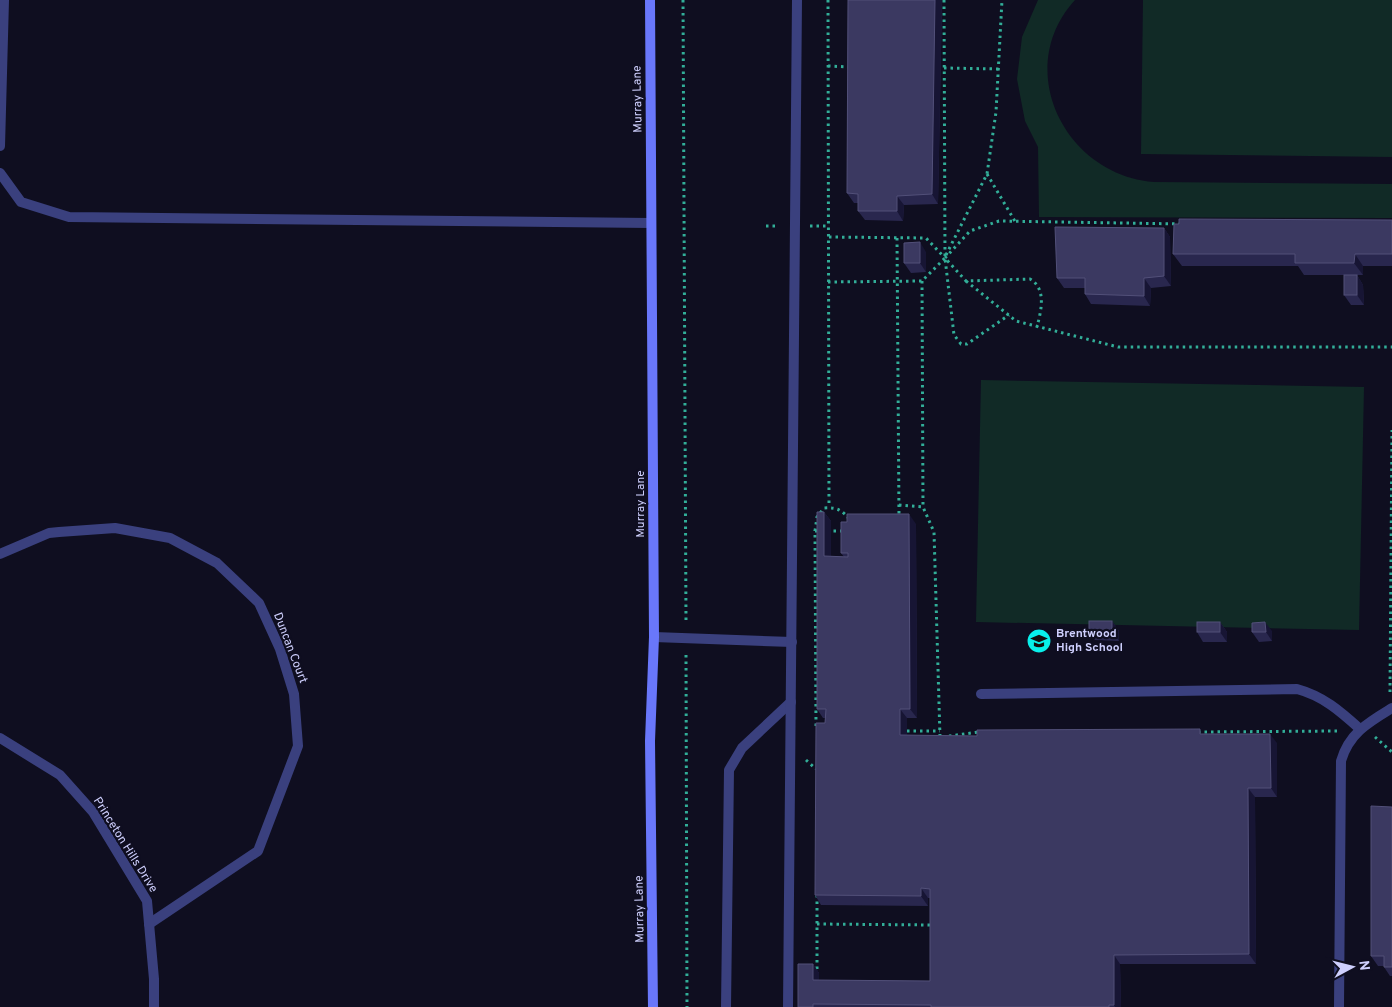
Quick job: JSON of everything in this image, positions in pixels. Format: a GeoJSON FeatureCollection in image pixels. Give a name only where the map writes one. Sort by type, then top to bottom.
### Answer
{"type":"FeatureCollection","features":[{"type":"Feature","properties":{"kind":"main road","name":"Murray Lane"},"geometry":{"type":"LineString","coordinates":[[650,0],[654,637],[650,741],[653,1007]]}},
{"type":"Feature","properties":{"kind":"street"},"geometry":{"type":"LineString","coordinates":[[0,146],[4,0]]}},
{"type":"Feature","properties":{"kind":"street"},"geometry":{"type":"LineString","coordinates":[[788,1007],[797,0]]}},
{"type":"Feature","properties":{"kind":"street"},"geometry":{"type":"LineString","coordinates":[[0,173],[21,202],[69,217],[651,223]]}},
{"type":"Feature","properties":{"kind":"street","name":"Duncan Court"},"geometry":{"type":"LineString","coordinates":[[0,554],[49,533],[115,528],[170,538],[217,563],[259,603],[280,649],[294,694],[298,746],[258,851],[149,924]]}},
{"type":"Feature","properties":{"kind":"street"},"geometry":{"type":"LineString","coordinates":[[654,637],[686,640],[792,642]]}},
{"type":"Feature","properties":{"kind":"street"},"geometry":{"type":"LineString","coordinates":[[981,694],[1297,689],[1311,693],[1334,706],[1360,729]]}},
{"type":"Feature","properties":{"kind":"street"},"geometry":{"type":"LineString","coordinates":[[726,1007],[729,770],[742,748],[791,702]]}},
{"type":"Feature","properties":{"kind":"street"},"geometry":{"type":"LineString","coordinates":[[1339,1007],[1340,770],[1348,743],[1360,729],[1392,708]]}},
{"type":"Feature","properties":{"kind":"street","name":"Princeton Hills Drive"},"geometry":{"type":"LineString","coordinates":[[0,738],[60,774],[93,812],[147,902],[154,979],[154,1007]]}},
{"type":"Feature","properties":{"kind":"path"},"geometry":{"type":"LineString","coordinates":[[683,0],[687,1007]]}},
{"type":"Feature","properties":{"kind":"path"},"geometry":{"type":"LineString","coordinates":[[828,0],[829,507]]}},
{"type":"Feature","properties":{"kind":"path"},"geometry":{"type":"LineString","coordinates":[[944,0],[945,258],[954,335],[957,340],[967,344],[1009,315]]}},
{"type":"Feature","properties":{"kind":"path"},"geometry":{"type":"LineString","coordinates":[[945,258],[987,174],[996,112],[1002,0]]}},
{"type":"Feature","properties":{"kind":"path"},"geometry":{"type":"LineString","coordinates":[[828,66],[857,67]]}},
{"type":"Feature","properties":{"kind":"path"},"geometry":{"type":"LineString","coordinates":[[935,68],[999,69]]}},
{"type":"Feature","properties":{"kind":"path"},"geometry":{"type":"LineString","coordinates":[[987,174],[1016,222]]}},
{"type":"Feature","properties":{"kind":"path"},"geometry":{"type":"LineString","coordinates":[[828,282],[922,281],[970,231],[999,221],[1186,224]]}},
{"type":"Feature","properties":{"kind":"path"},"geometry":{"type":"LineString","coordinates":[[829,237],[926,238],[966,280],[1016,321],[1118,347],[1392,347]]}},
{"type":"Feature","properties":{"kind":"path"},"geometry":{"type":"LineString","coordinates":[[898,238],[899,524]]}},
{"type":"Feature","properties":{"kind":"path"},"geometry":{"type":"LineString","coordinates":[[966,280],[1030,279],[1036,283],[1041,295],[1041,310],[1036,327]]}},
{"type":"Feature","properties":{"kind":"path"},"geometry":{"type":"LineString","coordinates":[[922,281],[923,507]]}},
{"type":"Feature","properties":{"kind":"path"},"geometry":{"type":"LineString","coordinates":[[1390,694],[1392,430]]}},
{"type":"Feature","properties":{"kind":"path"},"geometry":{"type":"LineString","coordinates":[[816,730],[817,517],[824,508],[834,507],[843,512],[852,522]]}},
{"type":"Feature","properties":{"kind":"path"},"geometry":{"type":"LineString","coordinates":[[816,531],[852,531]]}},
{"type":"Feature","properties":{"kind":"path"},"geometry":{"type":"LineString","coordinates":[[907,731],[940,731]]}},
{"type":"Feature","properties":{"kind":"path"},"geometry":{"type":"LineString","coordinates":[[1378,738],[1392,752]]}},
{"type":"Feature","properties":{"kind":"path"},"geometry":{"type":"LineString","coordinates":[[816,759],[816,779]]}},
{"type":"Feature","properties":{"kind":"path"},"geometry":{"type":"LineString","coordinates":[[816,885],[817,979]]}},
{"type":"Feature","properties":{"kind":"path"},"geometry":{"type":"LineString","coordinates":[[817,924],[936,926]]}},
{"type":"Feature","properties":{"kind":"green space"},"geometry":{"type":"Polygon","coordinates":[[[1038,0],[1075,0],[1057,27],[1048,57],[1049,86],[1058,114],[1073,140],[1095,160],[1122,175],[1154,182],[1392,184],[1392,218],[1039,217],[1038,147],[1025,121],[1017,79],[1022,37],[1038,0]]]}},
{"type":"Feature","properties":{"kind":"green space"},"geometry":{"type":"Polygon","coordinates":[[[1143,0],[1392,0],[1392,157],[1141,154],[1143,0]]]}},
{"type":"Feature","properties":{"kind":"green space"},"geometry":{"type":"Polygon","coordinates":[[[981,380],[1364,387],[1359,630],[976,622],[981,380]]]}},
{"type":"Feature","properties":{"kind":"building"},"geometry":{"type":"Polygon","coordinates":[[[848,0],[935,0],[932,194],[897,196],[897,211],[858,211],[858,194],[847,193],[848,0]]]}},
{"type":"Feature","properties":{"kind":"building"},"geometry":{"type":"Polygon","coordinates":[[[1179,219],[1392,220],[1392,254],[1355,254],[1354,263],[1295,263],[1295,254],[1173,254],[1174,224],[1179,224],[1179,219]]]}},
{"type":"Feature","properties":{"kind":"building"},"geometry":{"type":"Polygon","coordinates":[[[1055,227],[1164,228],[1164,276],[1144,278],[1144,296],[1085,294],[1085,278],[1057,278],[1055,227]]]}},
{"type":"Feature","properties":{"kind":"building"},"geometry":{"type":"Polygon","coordinates":[[[920,242],[920,263],[904,263],[904,243],[920,242]]]}},
{"type":"Feature","properties":{"kind":"building"},"geometry":{"type":"Polygon","coordinates":[[[1344,275],[1357,275],[1357,295],[1344,295],[1344,275]]]}},
{"type":"Feature","properties":{"kind":"building"},"geometry":{"type":"Polygon","coordinates":[[[817,512],[824,512],[824,556],[848,557],[848,553],[841,553],[841,522],[847,522],[847,514],[909,514],[910,709],[900,709],[900,735],[977,736],[977,730],[1200,729],[1200,734],[1270,734],[1271,788],[1248,788],[1249,954],[1114,955],[1114,1005],[1109,1005],[1109,1007],[931,1007],[931,1005],[813,1004],[813,1007],[798,1007],[798,964],[813,964],[813,980],[930,981],[930,889],[921,888],[921,896],[815,895],[816,723],[825,723],[826,709],[817,709],[817,512]]]}},
{"type":"Feature","properties":{"kind":"building"},"geometry":{"type":"Polygon","coordinates":[[[1089,621],[1112,621],[1112,631],[1089,631],[1089,621]]]}},
{"type":"Feature","properties":{"kind":"building"},"geometry":{"type":"Polygon","coordinates":[[[1197,622],[1220,622],[1220,632],[1197,632],[1197,622]]]}},
{"type":"Feature","properties":{"kind":"building"},"geometry":{"type":"Polygon","coordinates":[[[1265,622],[1266,632],[1252,632],[1252,623],[1265,622]]]}},
{"type":"Feature","properties":{"kind":"building"},"geometry":{"type":"Polygon","coordinates":[[[1371,806],[1392,807],[1392,967],[1384,967],[1384,956],[1371,956],[1371,806]]]}},
{"type":"Feature","properties":{"kind":"place","name":"Brentwood High School"},"geometry":{"type":"Point","coordinates":[1039,641]}}]}
